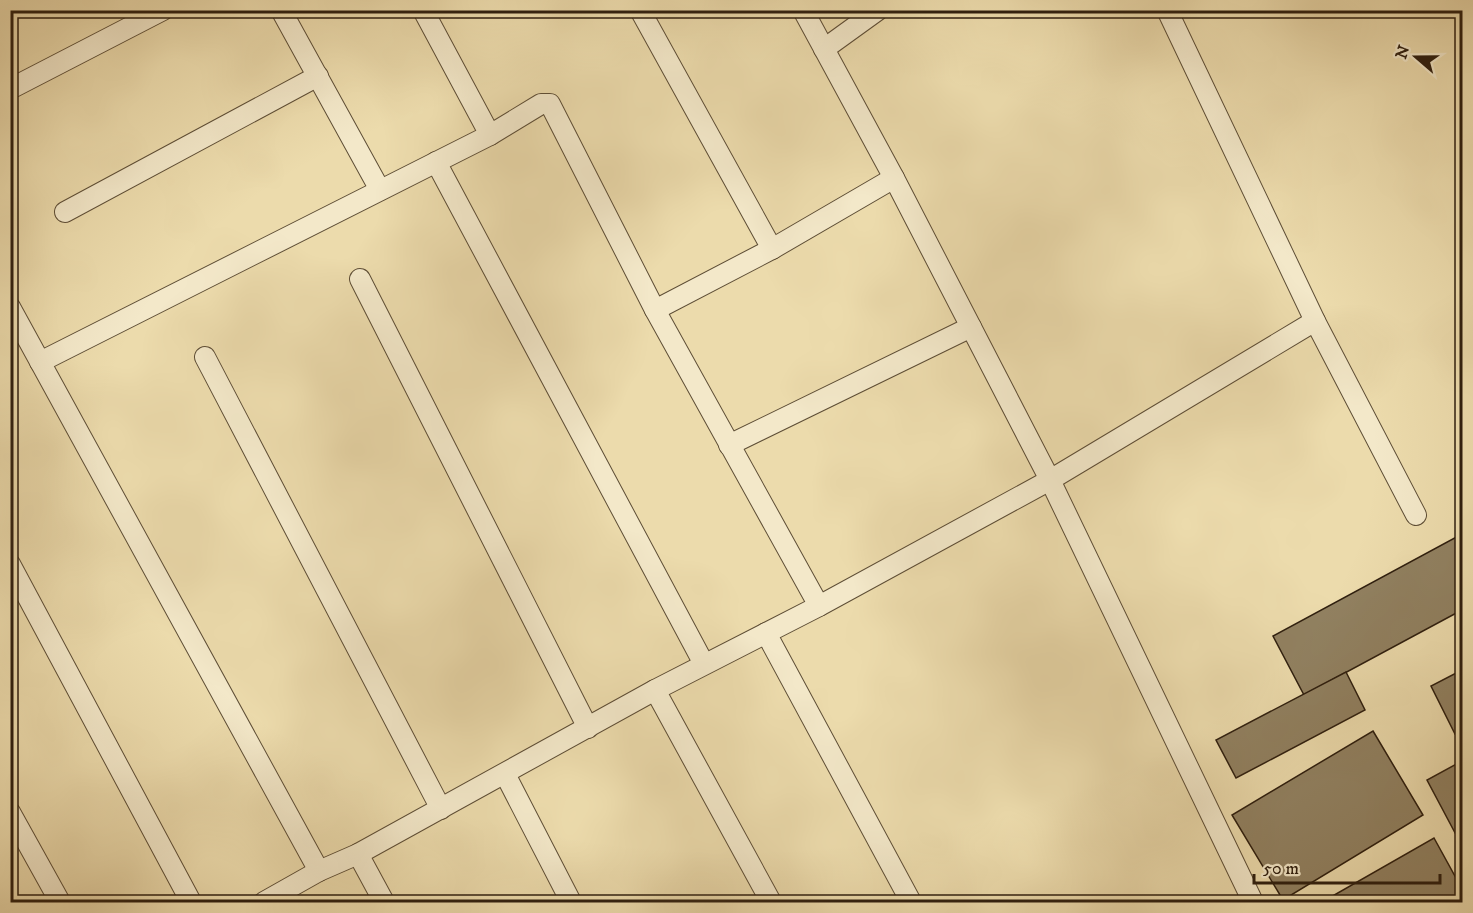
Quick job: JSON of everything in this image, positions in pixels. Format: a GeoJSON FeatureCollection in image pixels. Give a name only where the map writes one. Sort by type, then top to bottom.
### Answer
{"type":"FeatureCollection","features":[{"type":"Feature","properties":{"kind":"street"},"geometry":{"type":"LineString","coordinates":[[10,90],[163,10]]}},
{"type":"Feature","properties":{"kind":"street"},"geometry":{"type":"LineString","coordinates":[[281,10],[380,190]]}},
{"type":"Feature","properties":{"kind":"street"},"geometry":{"type":"LineString","coordinates":[[423,10],[490,135]]}},
{"type":"Feature","properties":{"kind":"street"},"geometry":{"type":"LineString","coordinates":[[640,10],[772,249]]}},
{"type":"Feature","properties":{"kind":"street"},"geometry":{"type":"LineString","coordinates":[[803,10],[894,178],[1050,480],[1253,903]]}},
{"type":"Feature","properties":{"kind":"street"},"geometry":{"type":"LineString","coordinates":[[824,49],[878,10]]}},
{"type":"Feature","properties":{"kind":"street"},"geometry":{"type":"LineString","coordinates":[[1167,10],[1315,321],[1416,516]]}},
{"type":"Feature","properties":{"kind":"street"},"geometry":{"type":"LineString","coordinates":[[65,212],[318,76]]}},
{"type":"Feature","properties":{"kind":"street"},"geometry":{"type":"LineString","coordinates":[[40,362],[490,135],[541,104],[550,104],[655,310],[819,606]]}},
{"type":"Feature","properties":{"kind":"street"},"geometry":{"type":"LineString","coordinates":[[436,162],[704,664]]}},
{"type":"Feature","properties":{"kind":"street"},"geometry":{"type":"LineString","coordinates":[[655,310],[772,249],[894,178]]}},
{"type":"Feature","properties":{"kind":"street"},"geometry":{"type":"LineString","coordinates":[[360,279],[588,728]]}},
{"type":"Feature","properties":{"kind":"street"},"geometry":{"type":"LineString","coordinates":[[10,307],[319,871]]}},
{"type":"Feature","properties":{"kind":"street"},"geometry":{"type":"LineString","coordinates":[[264,903],[319,871],[358,854],[441,809],[655,690],[819,606],[1050,480],[1315,321]]}},
{"type":"Feature","properties":{"kind":"street"},"geometry":{"type":"LineString","coordinates":[[729,445],[971,327]]}},
{"type":"Feature","properties":{"kind":"street"},"geometry":{"type":"LineString","coordinates":[[205,357],[441,809]]}},
{"type":"Feature","properties":{"kind":"street"},"geometry":{"type":"LineString","coordinates":[[10,564],[191,903]]}},
{"type":"Feature","properties":{"kind":"street"},"geometry":{"type":"LineString","coordinates":[[766,633],[911,903]]}},
{"type":"Feature","properties":{"kind":"street"},"geometry":{"type":"LineString","coordinates":[[655,690],[771,903]]}},
{"type":"Feature","properties":{"kind":"street"},"geometry":{"type":"LineString","coordinates":[[505,774],[571,903]]}},
{"type":"Feature","properties":{"kind":"street"},"geometry":{"type":"LineString","coordinates":[[10,812],[60,903]]}},
{"type":"Feature","properties":{"kind":"street"},"geometry":{"type":"LineString","coordinates":[[358,854],[384,903]]}},
{"type":"Feature","properties":{"kind":"building"},"geometry":{"type":"Polygon","coordinates":[[[1462,534],[1462,610],[1304,695],[1273,636],[1462,534]]]}},
{"type":"Feature","properties":{"kind":"building"},"geometry":{"type":"Polygon","coordinates":[[[1462,670],[1462,731],[1455,734],[1431,686],[1462,670]]]}},
{"type":"Feature","properties":{"kind":"building"},"geometry":{"type":"Polygon","coordinates":[[[1346,672],[1365,710],[1236,778],[1216,740],[1346,672]]]}},
{"type":"Feature","properties":{"kind":"building"},"geometry":{"type":"Polygon","coordinates":[[[1373,731],[1423,815],[1283,900],[1232,815],[1373,731]]]}},
{"type":"Feature","properties":{"kind":"building"},"geometry":{"type":"Polygon","coordinates":[[[1462,761],[1462,846],[1427,780],[1462,761]]]}},
{"type":"Feature","properties":{"kind":"building"},"geometry":{"type":"Polygon","coordinates":[[[1434,838],[1462,889],[1462,902],[1322,902],[1434,838]]]}}]}
